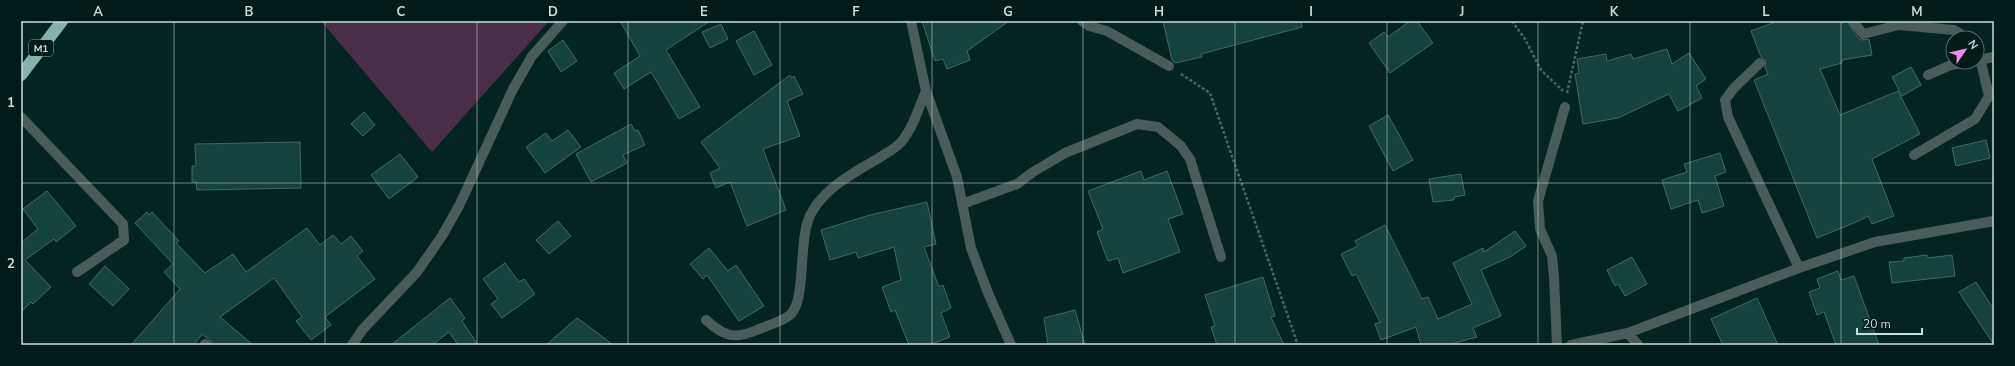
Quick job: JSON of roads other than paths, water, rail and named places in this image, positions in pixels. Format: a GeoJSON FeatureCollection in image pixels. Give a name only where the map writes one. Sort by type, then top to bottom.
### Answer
{"type":"FeatureCollection","features":[{"type":"Feature","properties":{"kind":"highway","name":"M1"},"geometry":{"type":"LineString","coordinates":[[21,75],[62,21]]}},
{"type":"Feature","properties":{"kind":"street"},"geometry":{"type":"LineString","coordinates":[[352,345],[363,329],[416,272],[442,236],[459,206],[532,56],[563,21]]}},
{"type":"Feature","properties":{"kind":"street"},"geometry":{"type":"LineString","coordinates":[[911,21],[926,91],[957,177],[971,248],[988,293],[1011,345]]}},
{"type":"Feature","properties":{"kind":"street"},"geometry":{"type":"LineString","coordinates":[[1082,21],[1089,26],[1107,31],[1168,66]]}},
{"type":"Feature","properties":{"kind":"street"},"geometry":{"type":"LineString","coordinates":[[1853,21],[1863,34],[1899,25],[1954,30]]}},
{"type":"Feature","properties":{"kind":"street"},"geometry":{"type":"LineString","coordinates":[[1760,63],[1734,88],[1725,100],[1728,117],[1799,268]]}},
{"type":"Feature","properties":{"kind":"street"},"geometry":{"type":"LineString","coordinates":[[1928,75],[1945,68]]}},
{"type":"Feature","properties":{"kind":"street"},"geometry":{"type":"LineString","coordinates":[[1914,155],[1975,119],[1989,96],[1982,70]]}},
{"type":"Feature","properties":{"kind":"street"},"geometry":{"type":"LineString","coordinates":[[706,320],[721,333],[733,336],[749,333],[790,315],[795,307],[798,296],[805,229],[812,210],[840,182],[896,146],[906,135],[926,91]]}},
{"type":"Feature","properties":{"kind":"street"},"geometry":{"type":"LineString","coordinates":[[1557,345],[1552,256],[1540,229],[1538,201],[1565,107]]}},
{"type":"Feature","properties":{"kind":"street"},"geometry":{"type":"LineString","coordinates":[[21,117],[123,224],[124,240],[78,272]]}},
{"type":"Feature","properties":{"kind":"street"},"geometry":{"type":"LineString","coordinates":[[962,204],[1017,184],[1033,172],[1065,153],[1137,124],[1158,127],[1181,146],[1190,159],[1221,257]]}},
{"type":"Feature","properties":{"kind":"street"},"geometry":{"type":"LineString","coordinates":[[1571,345],[1628,333],[1799,268],[1875,242],[1994,221]]}},
{"type":"Feature","properties":{"kind":"street"},"geometry":{"type":"LineString","coordinates":[[1628,333],[1638,345]]}}]}
